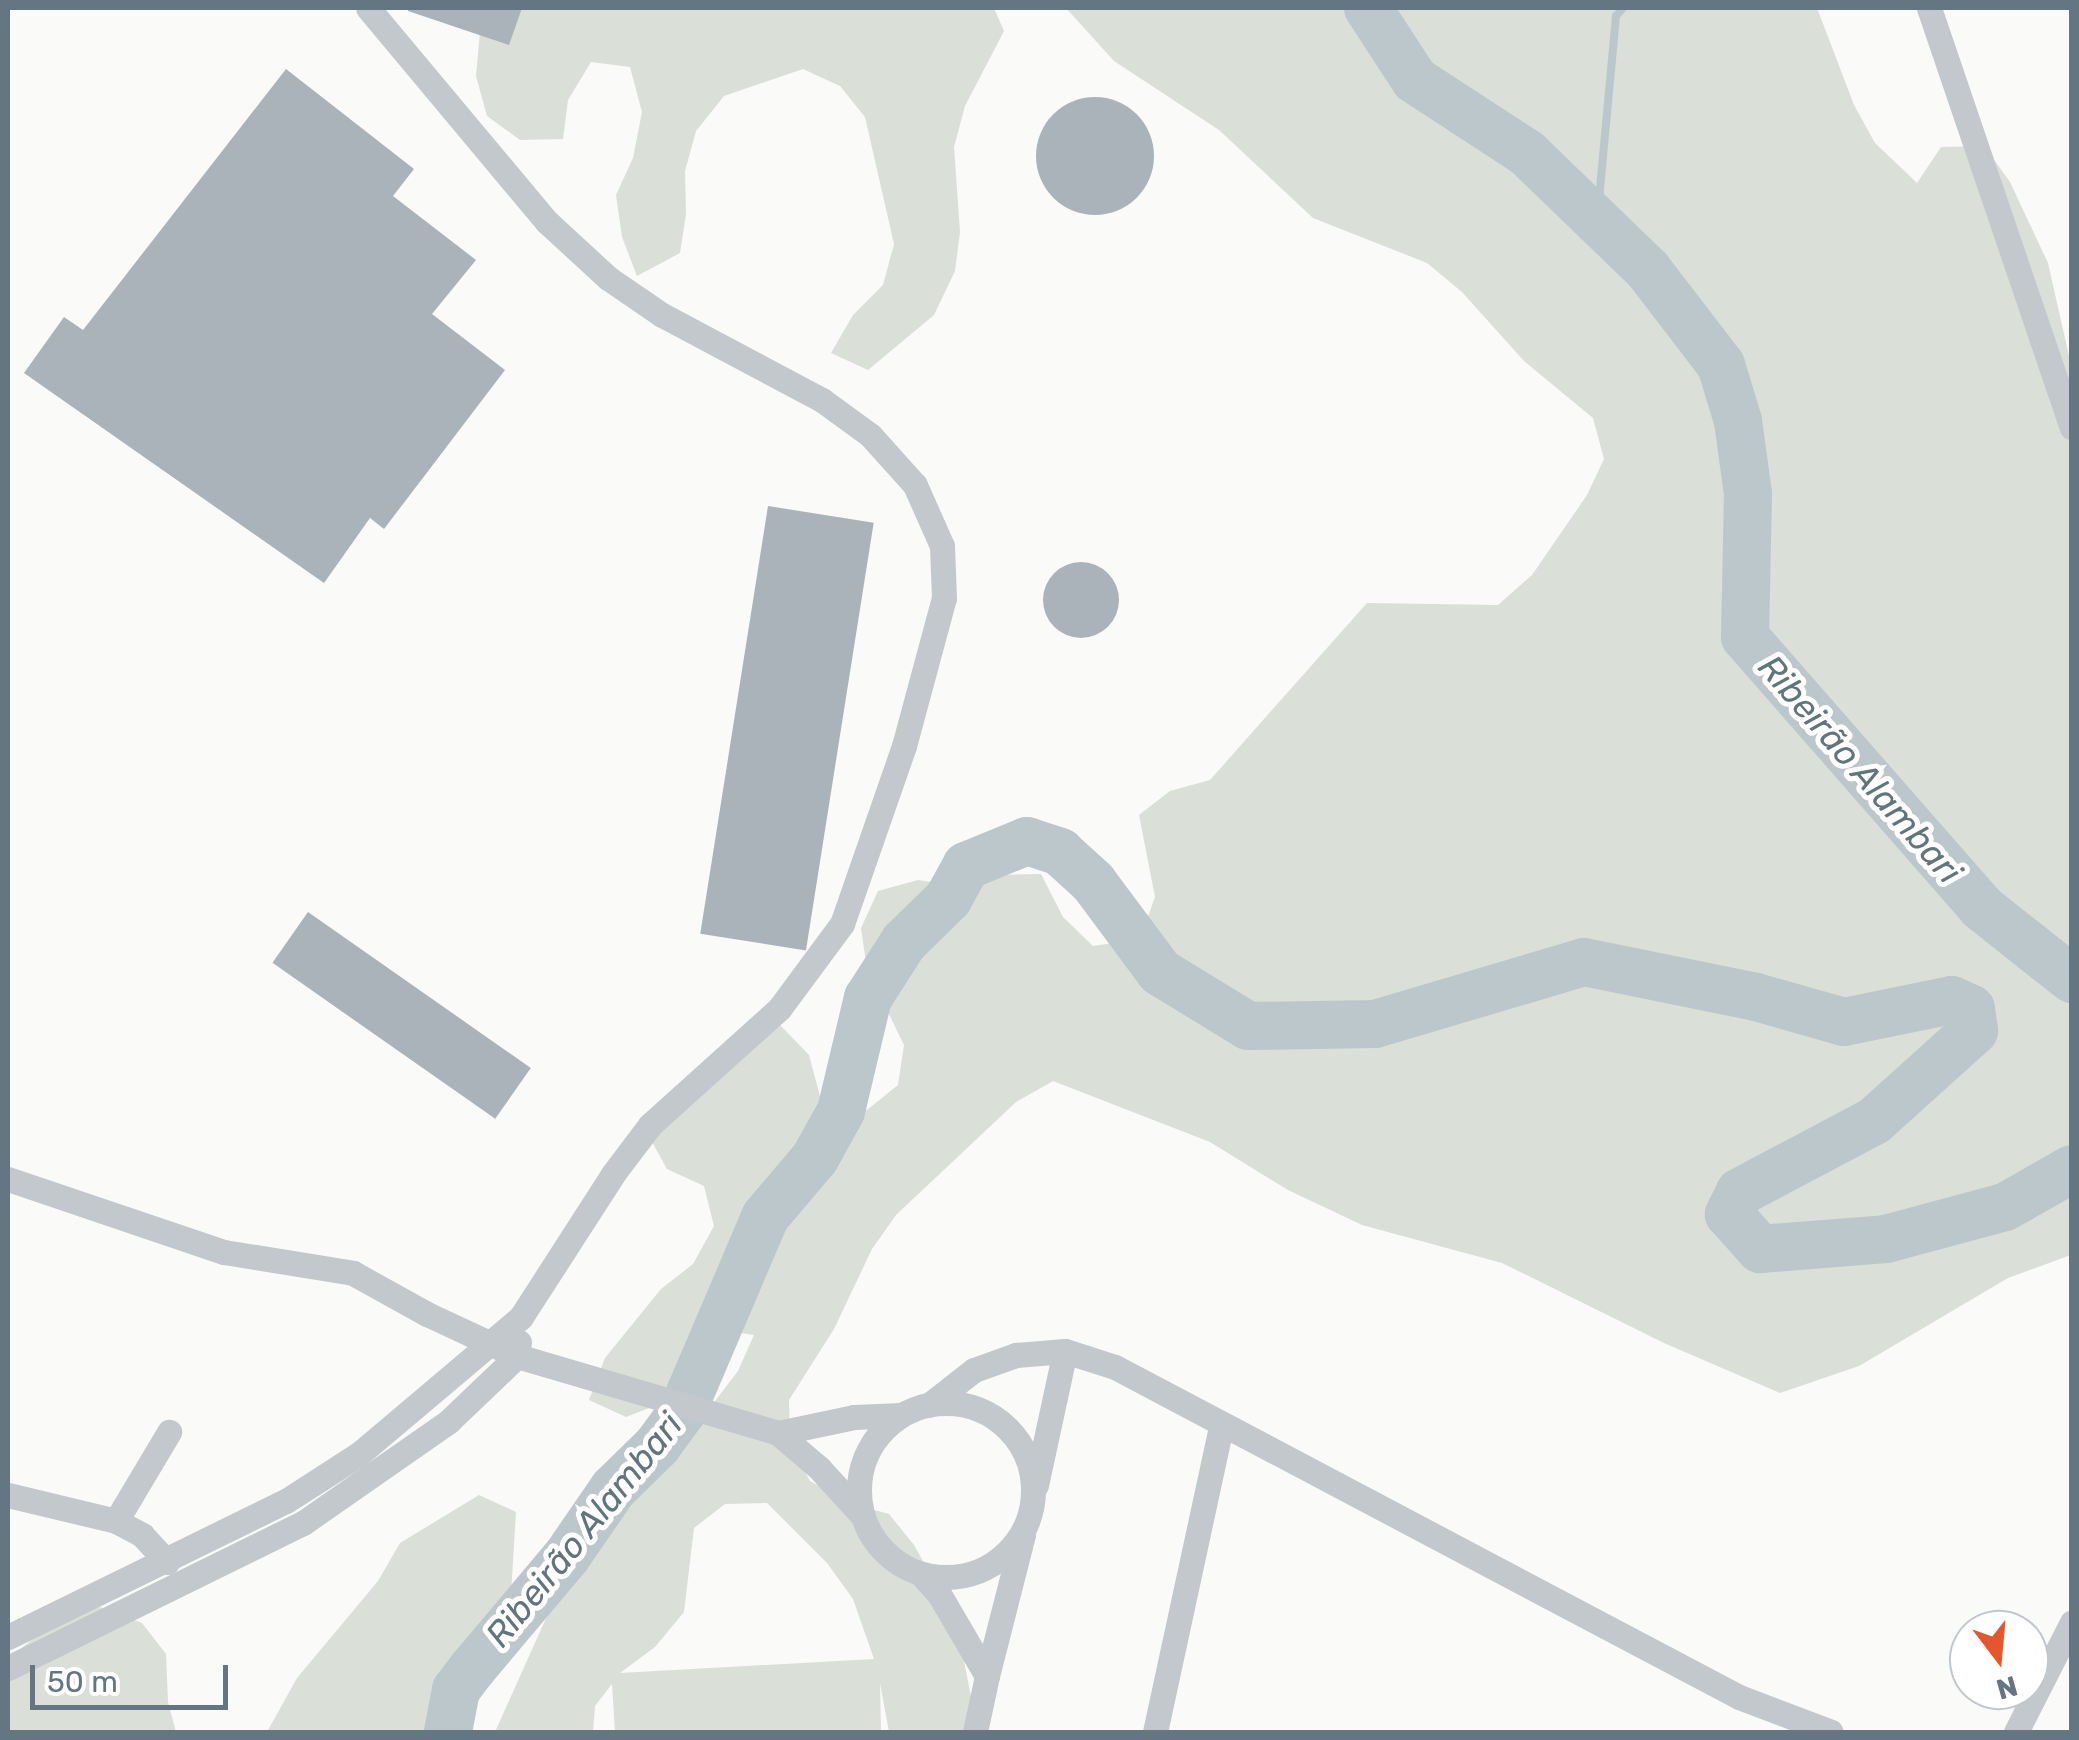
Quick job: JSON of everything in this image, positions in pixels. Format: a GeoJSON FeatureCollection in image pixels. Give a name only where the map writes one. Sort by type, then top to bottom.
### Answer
{"type":"FeatureCollection","features":[{"type":"Feature","properties":{"kind":"street"},"geometry":{"type":"LineString","coordinates":[[8,1637],[286,1502],[359,1454],[521,1317],[613,1174],[650,1126],[780,1009],[842,924],[862,876],[928,667],[944,598],[942,546],[915,485],[870,436],[822,400],[662,316],[608,278],[547,222],[368,8]]}},
{"type":"Feature","properties":{"kind":"street"},"geometry":{"type":"LineString","coordinates":[[1929,8],[2072,427]]}},
{"type":"Feature","properties":{"kind":"street"},"geometry":{"type":"LineString","coordinates":[[8,1179],[224,1252],[354,1273],[427,1314],[517,1356],[766,1429],[819,1468],[862,1514],[875,1540],[895,1561],[921,1574],[939,1594],[987,1676]]}},
{"type":"Feature","properties":{"kind":"street"},"geometry":{"type":"LineString","coordinates":[[8,1668],[303,1523],[449,1420],[517,1356],[521,1317]]}},
{"type":"Feature","properties":{"kind":"street"},"geometry":{"type":"LineString","coordinates":[[976,1732],[1034,1495],[1064,1351]]}},
{"type":"Feature","properties":{"kind":"street"},"geometry":{"type":"LineString","coordinates":[[862,1514],[859,1486],[864,1458],[879,1434],[901,1416],[929,1404],[974,1370],[1016,1355],[1064,1351],[1154,1384],[1221,1426],[1738,1697],[1831,1732]]}},
{"type":"Feature","properties":{"kind":"street"},"geometry":{"type":"LineString","coordinates":[[929,1404],[961,1404],[990,1415],[1015,1436],[1030,1464],[1034,1495]]}},
{"type":"Feature","properties":{"kind":"street"},"geometry":{"type":"LineString","coordinates":[[766,1429],[854,1417],[901,1416]]}},
{"type":"Feature","properties":{"kind":"street"},"geometry":{"type":"LineString","coordinates":[[1155,1732],[1221,1426]]}},
{"type":"Feature","properties":{"kind":"street"},"geometry":{"type":"LineString","coordinates":[[116,1520],[169,1432]]}},
{"type":"Feature","properties":{"kind":"street"},"geometry":{"type":"LineString","coordinates":[[8,1495],[116,1520],[142,1534],[168,1562]]}},
{"type":"Feature","properties":{"kind":"street"},"geometry":{"type":"LineString","coordinates":[[921,1574],[957,1576],[992,1564],[1011,1549],[1024,1528]]}},
{"type":"Feature","properties":{"kind":"street"},"geometry":{"type":"LineString","coordinates":[[2016,1732],[2072,1622]]}},
{"type":"Feature","properties":{"kind":"shaded area"},"geometry":{"type":"Polygon","coordinates":[[[514,8],[994,8],[1004,31],[965,106],[954,147],[960,232],[955,271],[934,315],[868,370],[831,353],[853,315],[883,285],[894,244],[865,117],[840,86],[803,69],[724,96],[696,131],[685,171],[686,214],[680,253],[637,276],[622,237],[616,195],[633,158],[642,112],[630,67],[591,62],[568,100],[563,139],[520,140],[487,116],[476,76],[480,32],[514,8]]]}},
{"type":"Feature","properties":{"kind":"shaded area"},"geometry":{"type":"Polygon","coordinates":[[[1066,8],[1817,8],[1854,105],[1875,143],[1917,183],[1941,147],[1984,146],[2010,182],[2048,263],[2071,365],[2071,1255],[2008,1278],[1859,1366],[1780,1393],[1664,1343],[1502,1263],[1362,1225],[1288,1190],[1210,1142],[1053,1081],[1016,1102],[896,1215],[872,1249],[834,1329],[789,1400],[790,1443],[810,1481],[849,1503],[889,1514],[914,1545],[956,1620],[972,1702],[966,1732],[889,1732],[880,1683],[881,1732],[615,1732],[612,1684],[595,1706],[593,1732],[495,1732],[569,1567],[591,1529],[655,1463],[686,1439],[738,1371],[754,1335],[715,1329],[670,1400],[626,1417],[589,1400],[605,1358],[661,1289],[693,1264],[714,1226],[704,1186],[667,1169],[646,1131],[780,1025],[809,1055],[821,1100],[867,1110],[898,1085],[904,1045],[867,969],[861,928],[878,891],[918,880],[958,886],[998,875],[1041,874],[1063,917],[1093,946],[1140,939],[1155,897],[1139,815],[1170,791],[1210,780],[1367,603],[1498,605],[1532,575],[1587,495],[1604,459],[1593,418],[1524,361],[1462,292],[1427,263],[1313,218],[1219,130],[1114,61],[1066,8]],[[767,1503],[725,1504],[694,1528],[684,1612],[655,1647],[620,1673],[874,1659],[853,1599],[827,1563],[767,1503]]]}},
{"type":"Feature","properties":{"kind":"shaded area"},"geometry":{"type":"Polygon","coordinates":[[[479,1495],[516,1512],[511,1594],[501,1634],[477,1668],[460,1705],[437,1732],[267,1732],[297,1678],[378,1581],[400,1543],[479,1495]]]}},
{"type":"Feature","properties":{"kind":"shaded area"},"geometry":{"type":"Polygon","coordinates":[[[100,1607],[142,1623],[166,1654],[168,1702],[176,1732],[8,1732],[8,1659],[59,1618],[100,1607]]]}},
{"type":"Feature","properties":{"kind":"building"},"geometry":{"type":"Polygon","coordinates":[[[408,8],[522,8],[509,45],[408,8]]]}},
{"type":"Feature","properties":{"kind":"building"},"geometry":{"type":"Polygon","coordinates":[[[286,69],[414,169],[393,196],[476,260],[432,314],[505,370],[384,529],[370,518],[324,583],[24,373],[64,317],[83,330],[286,69]]]}},
{"type":"Feature","properties":{"kind":"building"},"geometry":{"type":"Polygon","coordinates":[[[1095,97],[1118,101],[1137,114],[1150,133],[1154,156],[1150,179],[1137,198],[1118,211],[1095,215],[1072,211],[1053,198],[1040,179],[1036,156],[1040,133],[1053,114],[1072,101],[1095,97]]]}},
{"type":"Feature","properties":{"kind":"building"},"geometry":{"type":"Polygon","coordinates":[[[768,506],[874,523],[806,950],[700,934],[768,506]]]}},
{"type":"Feature","properties":{"kind":"building"},"geometry":{"type":"Polygon","coordinates":[[[1081,562],[1108,573],[1119,600],[1108,627],[1081,638],[1054,627],[1043,600],[1054,573],[1081,562]]]}},
{"type":"Feature","properties":{"kind":"building"},"geometry":{"type":"Polygon","coordinates":[[[308,912],[531,1068],[495,1119],[272,963],[308,912]]]}},
{"type":"Feature","properties":{"kind":"waterway","name":"Ribeirão Alambari"},"geometry":{"type":"LineString","coordinates":[[1368,8],[1415,80],[1527,153],[1648,270],[1721,365],[1738,421],[1748,494],[1745,637],[1981,907],[2072,979]]}},
{"type":"Feature","properties":{"kind":"waterway"},"geometry":{"type":"LineString","coordinates":[[1597,221],[1616,16],[1623,8]]}},
{"type":"Feature","properties":{"kind":"waterway","name":"Ribeirão Alambari"},"geometry":{"type":"LineString","coordinates":[[448,1732],[456,1690],[567,1556],[613,1489],[657,1446],[682,1412],[765,1217],[815,1158],[841,1111],[868,998],[904,942],[948,899],[966,866],[1027,841],[1060,852],[1093,882],[1160,972],[1248,1026],[1375,1024],[1584,962],[1756,997],[1844,1022],[1952,1000],[1971,1009],[1974,1031],[1874,1121],[1740,1192],[1729,1214],[1760,1249],[1886,1239],[2005,1207],[2072,1169]]}}]}
